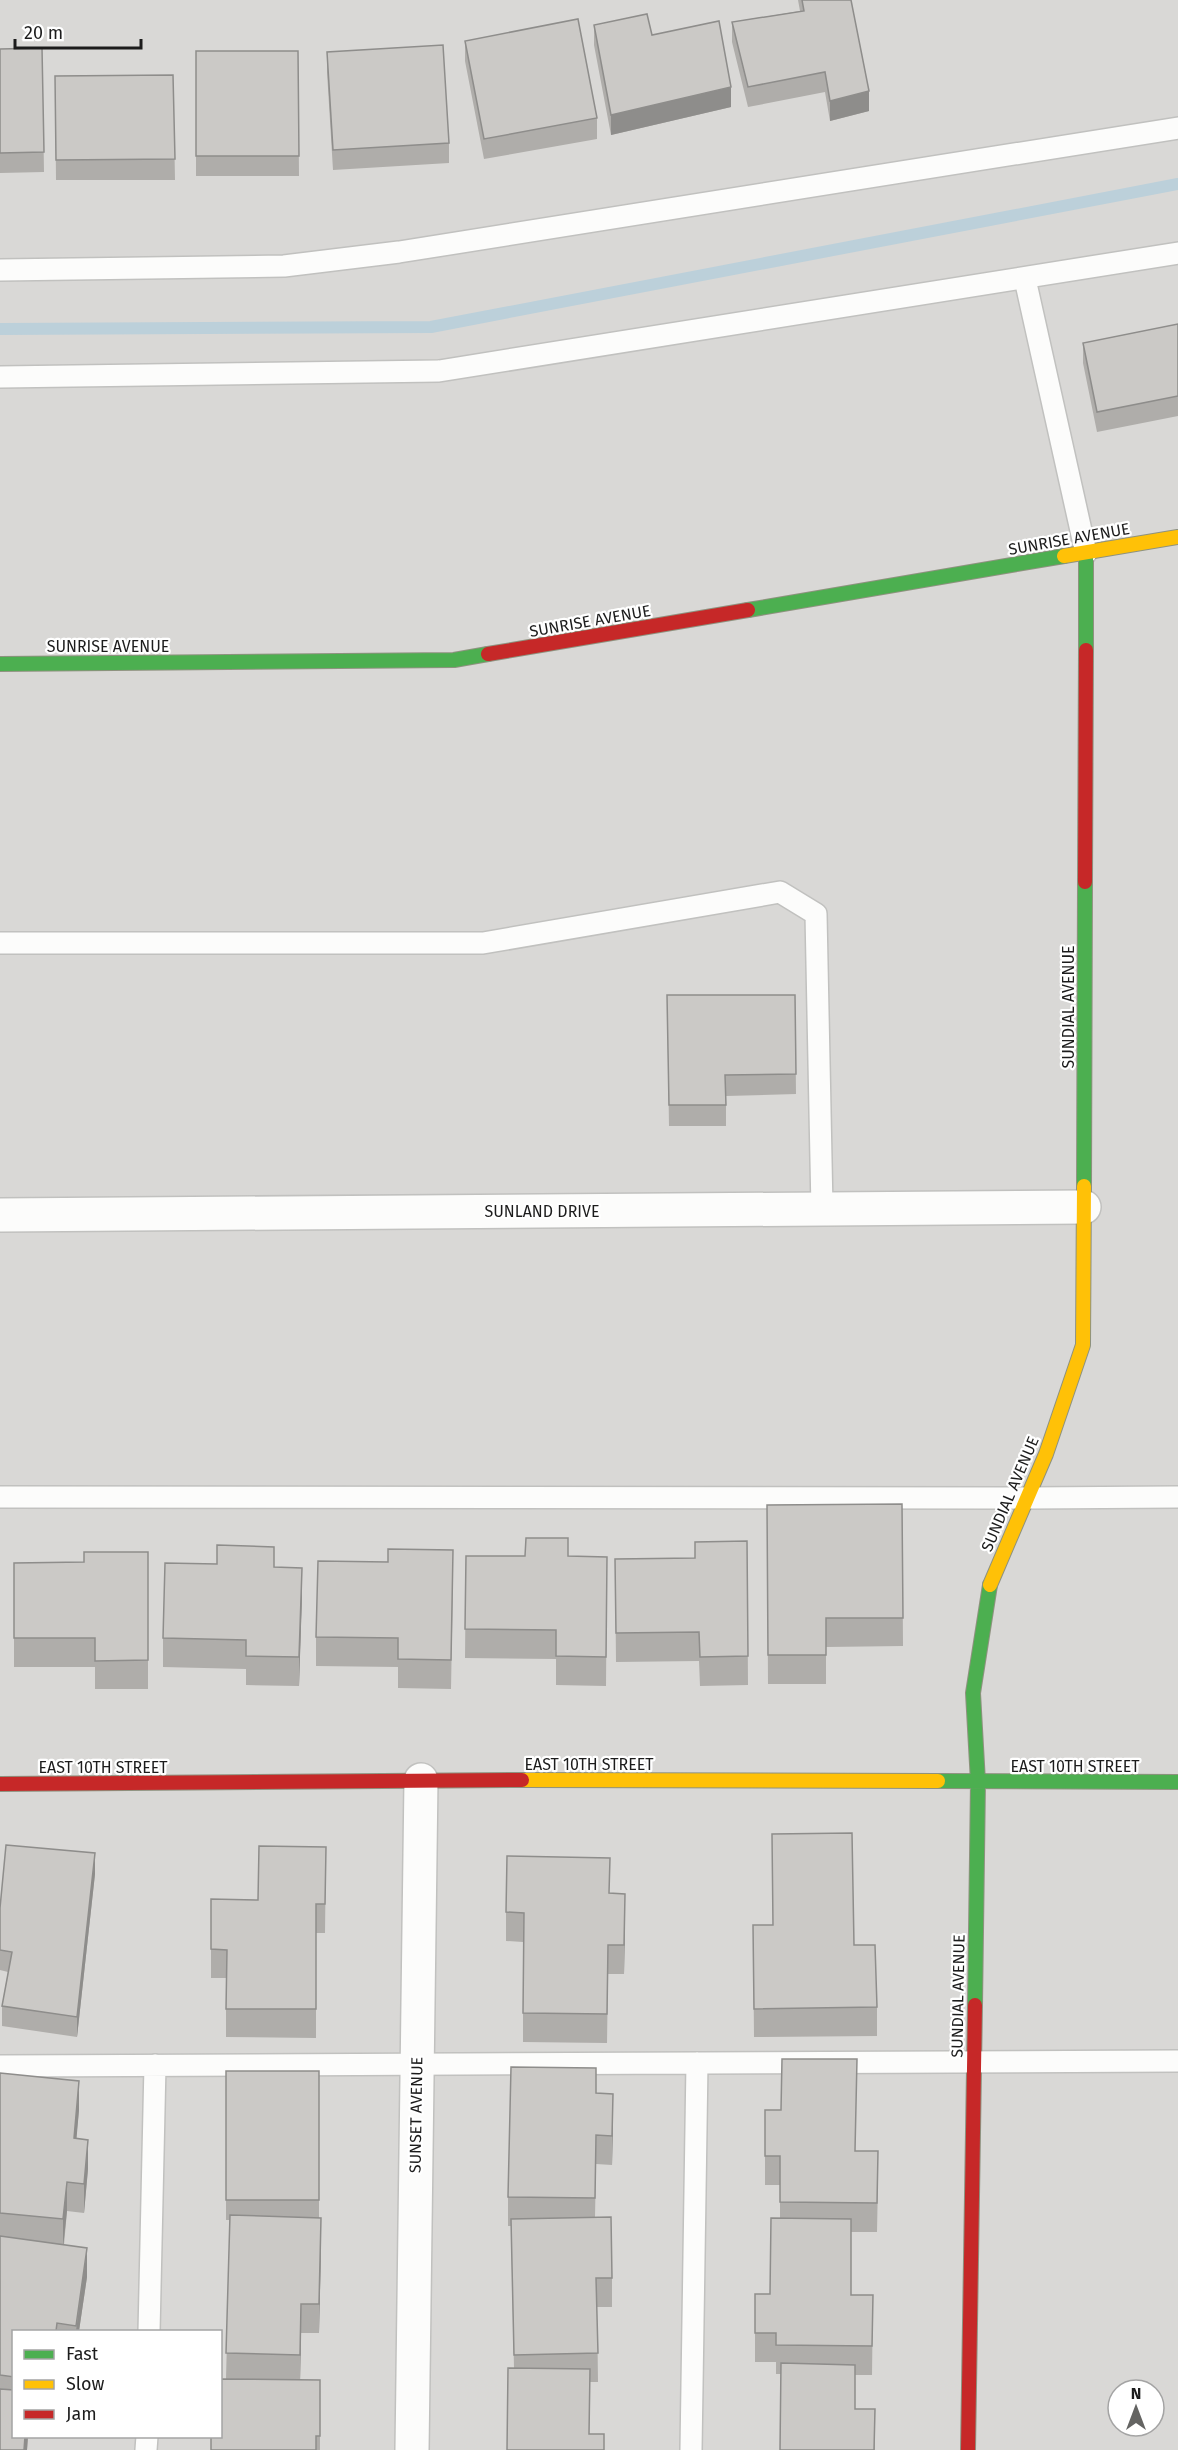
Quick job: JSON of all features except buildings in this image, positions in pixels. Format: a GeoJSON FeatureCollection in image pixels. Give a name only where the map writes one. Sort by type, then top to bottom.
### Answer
{"type":"FeatureCollection","features":[{"type":"Feature","properties":{"kind":"street","name":"SUNRISE AVENUE"},"geometry":{"type":"LineString","coordinates":[[0,664],[454,660],[1178,537]]}},
{"type":"Feature","properties":{"kind":"street","name":"SUNDIAL AVENUE"},"geometry":{"type":"LineString","coordinates":[[968,2450],[978,1782],[973,1693],[990,1584],[1046,1454],[1083,1345],[1086,553]]}},
{"type":"Feature","properties":{"kind":"street","name":"SUNLAND DRIVE"},"geometry":{"type":"LineString","coordinates":[[0,1215],[1084,1207]]}},
{"type":"Feature","properties":{"kind":"street","name":"EAST 10TH STREET"},"geometry":{"type":"LineString","coordinates":[[0,1784],[421,1780],[1178,1782]]}},
{"type":"Feature","properties":{"kind":"street","name":"SUNSET AVENUE"},"geometry":{"type":"LineString","coordinates":[[412,2450],[421,1780]]}},
{"type":"Feature","properties":{"kind":"lane"},"geometry":{"type":"LineString","coordinates":[[0,270],[284,266],[330,261],[1178,128]]}},
{"type":"Feature","properties":{"kind":"lane"},"geometry":{"type":"LineString","coordinates":[[0,376],[439,370],[1178,253]]}},
{"type":"Feature","properties":{"kind":"lane"},"geometry":{"type":"LineString","coordinates":[[1025,279],[1086,553]]}},
{"type":"Feature","properties":{"kind":"lane"},"geometry":{"type":"LineString","coordinates":[[0,943],[483,943],[780,892],[816,914],[822,1209]]}},
{"type":"Feature","properties":{"kind":"lane"},"geometry":{"type":"LineString","coordinates":[[0,1497],[1178,1497]]}},
{"type":"Feature","properties":{"kind":"lane"},"geometry":{"type":"LineString","coordinates":[[0,2066],[1178,2061]]}},
{"type":"Feature","properties":{"kind":"lane"},"geometry":{"type":"LineString","coordinates":[[691,2450],[697,2063]]}},
{"type":"Feature","properties":{"kind":"lane"},"geometry":{"type":"LineString","coordinates":[[149,2330],[155,2065]]}},
{"type":"Feature","properties":{"kind":"shaded area"},"geometry":{"type":"Polygon","coordinates":[[[0,0],[1178,0],[1178,2450],[0,2450],[0,0]]]}},
{"type":"Feature","properties":{"kind":"waterway"},"geometry":{"type":"LineString","coordinates":[[0,329],[431,327],[1178,184]]}},
{"type":"Feature","properties":{"kind":"traffic: fast"},"geometry":{"type":"LineString","coordinates":[[1086,553],[1086,650]]}},
{"type":"Feature","properties":{"kind":"traffic: fast"},"geometry":{"type":"LineString","coordinates":[[748,610],[1064,556]]}},
{"type":"Feature","properties":{"kind":"traffic: fast"},"geometry":{"type":"LineString","coordinates":[[0,664],[454,660],[488,654]]}},
{"type":"Feature","properties":{"kind":"traffic: fast"},"geometry":{"type":"LineString","coordinates":[[1084,1186],[1085,882]]}},
{"type":"Feature","properties":{"kind":"traffic: fast"},"geometry":{"type":"LineString","coordinates":[[975,2005],[978,1782],[973,1693],[990,1585]]}},
{"type":"Feature","properties":{"kind":"traffic: fast"},"geometry":{"type":"LineString","coordinates":[[938,1781],[1178,1782]]}},
{"type":"Feature","properties":{"kind":"traffic: slow"},"geometry":{"type":"LineString","coordinates":[[1064,556],[1178,537]]}},
{"type":"Feature","properties":{"kind":"traffic: slow"},"geometry":{"type":"LineString","coordinates":[[990,1585],[1046,1454],[1083,1345],[1084,1186]]}},
{"type":"Feature","properties":{"kind":"traffic: slow"},"geometry":{"type":"LineString","coordinates":[[522,1780],[938,1781]]}},
{"type":"Feature","properties":{"kind":"traffic: jam"},"geometry":{"type":"LineString","coordinates":[[488,654],[748,610]]}},
{"type":"Feature","properties":{"kind":"traffic: jam"},"geometry":{"type":"LineString","coordinates":[[1085,882],[1086,650]]}},
{"type":"Feature","properties":{"kind":"traffic: jam"},"geometry":{"type":"LineString","coordinates":[[0,1784],[522,1780]]}},
{"type":"Feature","properties":{"kind":"traffic: jam"},"geometry":{"type":"LineString","coordinates":[[968,2450],[975,2005]]}}]}
